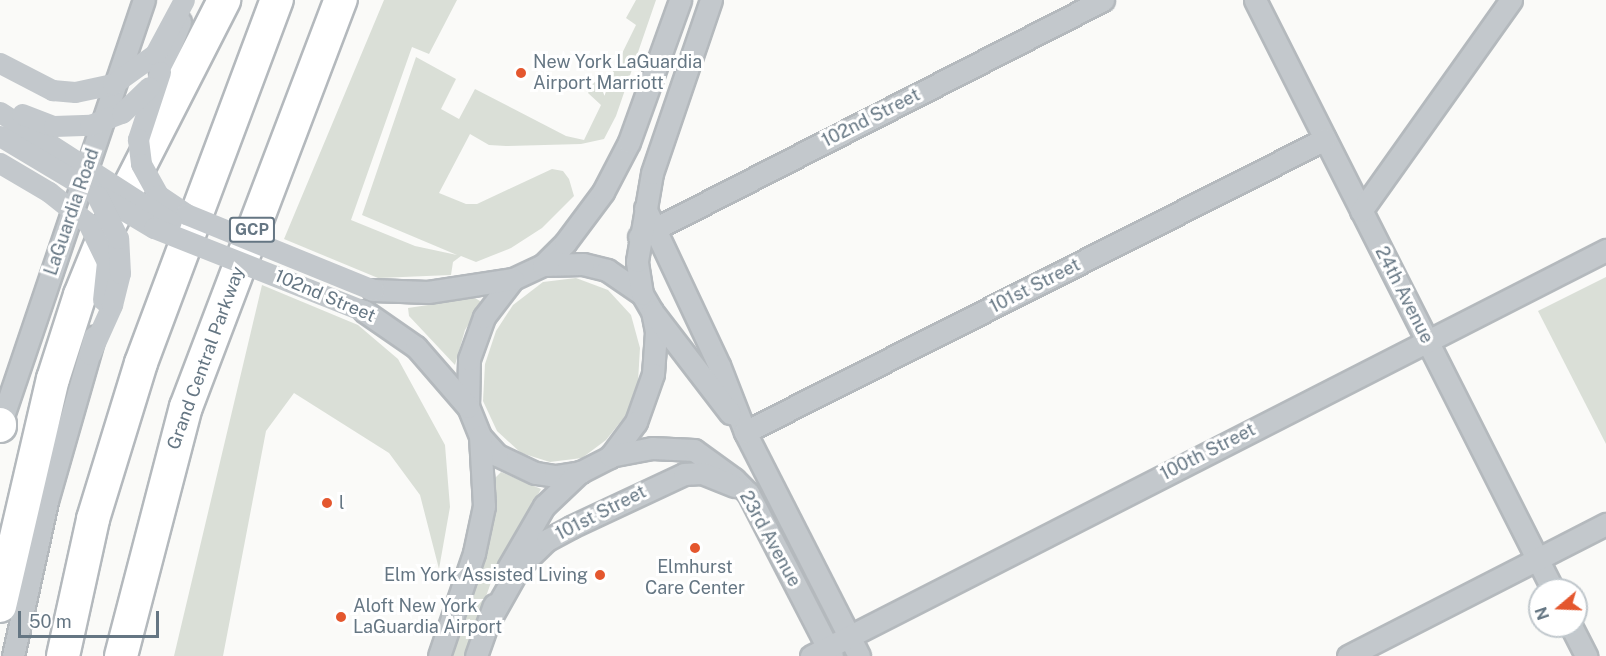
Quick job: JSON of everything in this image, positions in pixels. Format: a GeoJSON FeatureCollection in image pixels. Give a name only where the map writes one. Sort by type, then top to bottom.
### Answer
{"type":"FeatureCollection","features":[{"type":"Feature","properties":{"kind":"highway"},"geometry":{"type":"LineString","coordinates":[[0,606],[53,379],[80,294],[104,236],[224,0]]}},
{"type":"Feature","properties":{"kind":"highway"},"geometry":{"type":"LineString","coordinates":[[63,656],[93,519],[141,363],[277,0]]}},
{"type":"Feature","properties":{"kind":"highway","name":"Grand Central Parkway"},"geometry":{"type":"LineString","coordinates":[[121,656],[169,463],[205,353],[341,0]]}},
{"type":"Feature","properties":{"kind":"highway"},"geometry":{"type":"LineString","coordinates":[[145,656],[169,463]]}},
{"type":"Feature","properties":{"kind":"street","name":"LaGuardia Road"},"geometry":{"type":"LineString","coordinates":[[0,425],[144,0]]}},
{"type":"Feature","properties":{"kind":"street"},"geometry":{"type":"LineString","coordinates":[[0,63],[52,90],[75,92],[113,84],[155,54],[186,0]]}},
{"type":"Feature","properties":{"kind":"street","name":"102nd Street"},"geometry":{"type":"LineString","coordinates":[[186,0],[138,139],[141,164],[158,195],[186,214],[374,290],[429,292],[513,279]]}},
{"type":"Feature","properties":{"kind":"street"},"geometry":{"type":"LineString","coordinates":[[439,656],[461,594],[484,506],[480,436],[468,407],[465,384],[474,340],[484,317],[513,279],[543,264],[565,243],[596,201],[629,142],[680,0]]}},
{"type":"Feature","properties":{"kind":"street","name":"23rd Avenue"},"geometry":{"type":"LineString","coordinates":[[711,0],[666,128],[645,208],[648,233],[719,365],[745,432],[859,656]]}},
{"type":"Feature","properties":{"kind":"street","name":"102nd Street"},"geometry":{"type":"LineString","coordinates":[[648,233],[1103,0]]}},
{"type":"Feature","properties":{"kind":"street","name":"24th Avenue"},"geometry":{"type":"LineString","coordinates":[[1255,0],[1547,578]]}},
{"type":"Feature","properties":{"kind":"street"},"geometry":{"type":"LineString","coordinates":[[1361,211],[1511,0]]}},
{"type":"Feature","properties":{"kind":"street"},"geometry":{"type":"LineString","coordinates":[[0,103],[44,123],[90,125],[130,107],[160,72]]}},
{"type":"Feature","properties":{"kind":"street"},"geometry":{"type":"LineString","coordinates":[[0,112],[220,253]]}},
{"type":"Feature","properties":{"kind":"street"},"geometry":{"type":"LineString","coordinates":[[0,136],[154,228],[220,253]]}},
{"type":"Feature","properties":{"kind":"street","name":"101st Street"},"geometry":{"type":"LineString","coordinates":[[745,432],[1325,138]]}},
{"type":"Feature","properties":{"kind":"street"},"geometry":{"type":"LineString","coordinates":[[0,163],[69,207],[88,223],[99,241],[107,273],[90,354],[39,536],[13,656]]}},
{"type":"Feature","properties":{"kind":"street"},"geometry":{"type":"LineString","coordinates":[[90,354],[112,305],[121,262],[114,226],[95,194]]}},
{"type":"Feature","properties":{"kind":"street"},"geometry":{"type":"LineString","coordinates":[[476,656],[500,585],[537,518],[554,494],[581,472],[610,457],[636,422],[653,374],[657,353],[647,302],[638,277],[648,233]]}},
{"type":"Feature","properties":{"kind":"street","name":"100th Street"},"geometry":{"type":"LineString","coordinates":[[823,653],[849,635],[1606,250]]}},
{"type":"Feature","properties":{"kind":"street","name":"102nd Street"},"geometry":{"type":"LineString","coordinates":[[220,253],[364,311],[416,347],[468,407]]}},
{"type":"Feature","properties":{"kind":"street"},"geometry":{"type":"LineString","coordinates":[[543,264],[584,264],[607,270],[647,302]]}},
{"type":"Feature","properties":{"kind":"street","name":"23rd Avenue"},"geometry":{"type":"LineString","coordinates":[[647,302],[745,432]]}},
{"type":"Feature","properties":{"kind":"street"},"geometry":{"type":"LineString","coordinates":[[480,436],[497,454],[535,473],[555,476],[581,472]]}},
{"type":"Feature","properties":{"kind":"street","name":"23rd Avenue"},"geometry":{"type":"LineString","coordinates":[[610,457],[652,448],[694,450],[711,460],[748,493],[823,653]]}},
{"type":"Feature","properties":{"kind":"street","name":"101st Street"},"geometry":{"type":"LineString","coordinates":[[490,619],[520,566],[547,540],[663,482],[702,473],[748,493]]}},
{"type":"Feature","properties":{"kind":"street"},"geometry":{"type":"LineString","coordinates":[[1348,656],[1606,524]]}},
{"type":"Feature","properties":{"kind":"street"},"geometry":{"type":"LineString","coordinates":[[1577,638],[1586,656]]}},
{"type":"Feature","properties":{"kind":"shaded area"},"geometry":{"type":"Polygon","coordinates":[[[384,0],[457,0],[429,54],[412,47],[351,220],[415,246],[457,255],[362,215],[416,57],[456,79],[441,109],[459,119],[475,89],[566,136],[584,140],[601,105],[588,93],[594,82],[606,86],[636,25],[626,18],[636,0],[656,0],[616,116],[604,139],[581,144],[506,146],[489,145],[470,134],[439,193],[466,204],[477,204],[552,169],[563,171],[569,179],[574,196],[542,228],[511,248],[476,262],[461,256],[453,262],[451,275],[378,278],[284,239],[384,0]]]}},
{"type":"Feature","properties":{"kind":"shaded area"},"geometry":{"type":"Polygon","coordinates":[[[1606,277],[1606,444],[1538,311],[1606,277]]]}},
{"type":"Feature","properties":{"kind":"shaded area"},"geometry":{"type":"Polygon","coordinates":[[[576,278],[608,290],[631,315],[640,348],[638,381],[626,415],[606,440],[582,458],[550,462],[521,453],[497,431],[483,401],[485,364],[496,331],[513,305],[543,282],[576,278]]]}},
{"type":"Feature","properties":{"kind":"shaded area"},"geometry":{"type":"Polygon","coordinates":[[[262,285],[358,325],[398,359],[445,445],[450,507],[439,569],[420,495],[389,453],[294,393],[266,431],[223,656],[174,656],[262,285]]]}},
{"type":"Feature","properties":{"kind":"shaded area"},"geometry":{"type":"Polygon","coordinates":[[[475,298],[480,301],[479,308],[465,330],[455,365],[409,316],[408,308],[475,298]]]}},
{"type":"Feature","properties":{"kind":"shaded area"},"geometry":{"type":"Polygon","coordinates":[[[501,472],[541,489],[495,571],[465,656],[450,656],[490,541],[495,478],[501,472]]]}},
{"type":"Feature","properties":{"kind":"place","name":"New York LaGuardia Airport Marriott"},"geometry":{"type":"Point","coordinates":[521,73]}},
{"type":"Feature","properties":{"kind":"place","name":"l"},"geometry":{"type":"Point","coordinates":[327,503]}},
{"type":"Feature","properties":{"kind":"place","name":"Elmhurst Care Center"},"geometry":{"type":"Point","coordinates":[695,548]}},
{"type":"Feature","properties":{"kind":"place","name":"Elm York Assisted Living"},"geometry":{"type":"Point","coordinates":[600,575]}},
{"type":"Feature","properties":{"kind":"place","name":"Aloft New York LaGuardia Airport"},"geometry":{"type":"Point","coordinates":[341,617]}}]}
